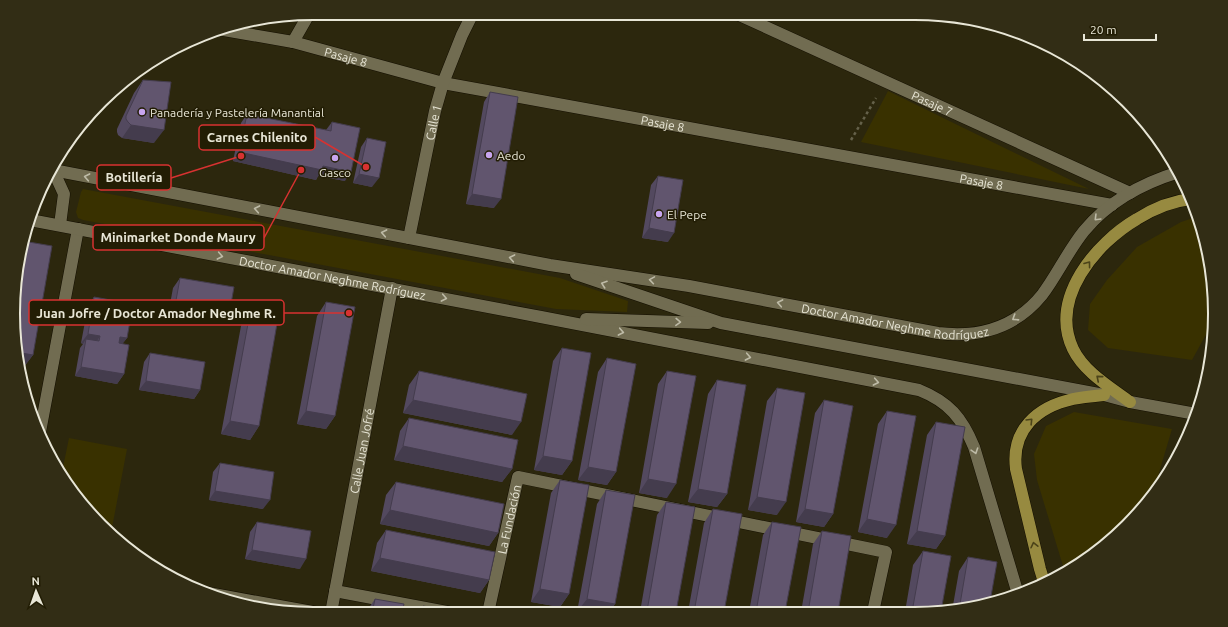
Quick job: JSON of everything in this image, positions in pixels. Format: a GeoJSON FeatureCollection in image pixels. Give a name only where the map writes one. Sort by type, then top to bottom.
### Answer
{"type":"FeatureCollection","features":[{"type":"Feature","properties":{"kind":"main road"},"geometry":{"type":"LineString","coordinates":[[1130,402],[1091,372],[1074,350],[1068,336],[1068,302],[1075,284],[1084,269],[1105,244],[1115,235],[1134,221],[1150,212],[1177,201],[1185,200]]}},
{"type":"Feature","properties":{"kind":"main road"},"geometry":{"type":"LineString","coordinates":[[1043,578],[1016,469],[1015,454],[1020,437],[1030,421],[1051,406],[1074,399],[1104,395]]}},
{"type":"Feature","properties":{"kind":"street"},"geometry":{"type":"LineString","coordinates":[[293,42],[305,20]]}},
{"type":"Feature","properties":{"kind":"street","name":"Calle 1"},"geometry":{"type":"LineString","coordinates":[[409,238],[435,111],[443,83],[459,40],[469,20]]}},
{"type":"Feature","properties":{"kind":"street","name":"Pasaje 7"},"geometry":{"type":"LineString","coordinates":[[750,20],[1130,193]]}},
{"type":"Feature","properties":{"kind":"street","name":"Pasaje 8"},"geometry":{"type":"LineString","coordinates":[[233,32],[293,42],[443,83],[1112,204]]}},
{"type":"Feature","properties":{"kind":"street","name":"Doctor Amador Neghme Rodríguez"},"geometry":{"type":"LineString","coordinates":[[57,171],[550,265],[690,286],[954,335],[987,331],[1003,326],[1018,317],[1031,307],[1042,294],[1084,231],[1103,211],[1130,193],[1156,180],[1173,174]]}},
{"type":"Feature","properties":{"kind":"street"},"geometry":{"type":"LineString","coordinates":[[55,174],[64,194],[60,225]]}},
{"type":"Feature","properties":{"kind":"street","name":"Doctor Amador Neghme Rodríguez"},"geometry":{"type":"LineString","coordinates":[[35,221],[919,390],[939,399],[952,410],[960,418],[970,436],[1016,589]]}},
{"type":"Feature","properties":{"kind":"street"},"geometry":{"type":"LineString","coordinates":[[40,420],[78,229]]}},
{"type":"Feature","properties":{"kind":"street","name":"Doctor Amador Neghme Rodríguez"},"geometry":{"type":"LineString","coordinates":[[550,265],[720,324]]}},
{"type":"Feature","properties":{"kind":"street","name":"Calle Juan Jofré"},"geometry":{"type":"LineString","coordinates":[[332,607],[392,288]]}},
{"type":"Feature","properties":{"kind":"street","name":"Doctor Amador Neghme Rodríguez"},"geometry":{"type":"LineString","coordinates":[[541,317],[720,324],[1104,395],[1130,402],[1190,413]]}},
{"type":"Feature","properties":{"kind":"street","name":"La Fundación"},"geometry":{"type":"LineString","coordinates":[[489,607],[518,477],[886,552],[874,607]]}},
{"type":"Feature","properties":{"kind":"street"},"geometry":{"type":"LineString","coordinates":[[335,590],[421,607]]}},
{"type":"Feature","properties":{"kind":"path"},"geometry":{"type":"LineString","coordinates":[[842,155],[885,82]]}},
{"type":"Feature","properties":{"kind":"shaded area"},"geometry":{"type":"Polygon","coordinates":[[[888,91],[1089,189],[861,142],[888,91]]]}},
{"type":"Feature","properties":{"kind":"shaded area"},"geometry":{"type":"Polygon","coordinates":[[[83,189],[560,278],[628,301],[627,312],[556,309],[83,220],[78,218],[76,212],[83,189]]]}},
{"type":"Feature","properties":{"kind":"shaded area"},"geometry":{"type":"Polygon","coordinates":[[[1192,218],[1202,256],[1207,294],[1207,333],[1192,360],[1108,348],[1088,330],[1090,304],[1107,280],[1137,247],[1181,222],[1192,218]]]}},
{"type":"Feature","properties":{"kind":"shaded area"},"geometry":{"type":"Polygon","coordinates":[[[1074,412],[1172,429],[1157,479],[1122,521],[1078,558],[1064,566],[1037,480],[1034,454],[1046,426],[1074,412]]]}},
{"type":"Feature","properties":{"kind":"shaded area"},"geometry":{"type":"Polygon","coordinates":[[[69,438],[127,449],[112,527],[93,507],[69,477],[63,467],[69,438]]]}},
{"type":"Feature","properties":{"kind":"building"},"geometry":{"type":"Polygon","coordinates":[[[143,80],[171,82],[164,130],[131,125],[126,119],[143,80]]]}},
{"type":"Feature","properties":{"kind":"building","name":"Aedo"},"geometry":{"type":"Polygon","coordinates":[[[490,92],[518,97],[501,199],[472,194],[490,92]]]}},
{"type":"Feature","properties":{"kind":"building"},"geometry":{"type":"Polygon","coordinates":[[[247,114],[331,131],[332,122],[360,128],[351,172],[323,166],[322,170],[239,152],[247,114]]]}},
{"type":"Feature","properties":{"kind":"building"},"geometry":{"type":"Polygon","coordinates":[[[367,138],[386,142],[379,178],[359,174],[367,138]]]}},
{"type":"Feature","properties":{"kind":"building","name":"El Pepe"},"geometry":{"type":"Polygon","coordinates":[[[658,176],[683,180],[674,233],[649,228],[658,176]]]}},
{"type":"Feature","properties":{"kind":"building"},"geometry":{"type":"Polygon","coordinates":[[[29,242],[52,246],[33,355],[23,353],[20,314],[23,275],[29,242]]]}},
{"type":"Feature","properties":{"kind":"building"},"geometry":{"type":"Polygon","coordinates":[[[180,278],[234,287],[229,315],[175,306],[180,278]]]}},
{"type":"Feature","properties":{"kind":"building"},"geometry":{"type":"Polygon","coordinates":[[[94,297],[133,304],[127,338],[120,337],[119,343],[129,345],[124,374],[81,367],[86,339],[99,341],[100,336],[88,334],[94,297]]]}},
{"type":"Feature","properties":{"kind":"building"},"geometry":{"type":"Polygon","coordinates":[[[326,302],[355,307],[335,416],[306,411],[326,302]]]}},
{"type":"Feature","properties":{"kind":"building"},"geometry":{"type":"Polygon","coordinates":[[[250,313],[278,318],[259,426],[230,421],[250,313]]]}},
{"type":"Feature","properties":{"kind":"building"},"geometry":{"type":"Polygon","coordinates":[[[562,348],[591,353],[572,461],[543,456],[562,348]]]}},
{"type":"Feature","properties":{"kind":"building"},"geometry":{"type":"Polygon","coordinates":[[[150,353],[205,362],[200,390],[146,381],[150,353]]]}},
{"type":"Feature","properties":{"kind":"building"},"geometry":{"type":"Polygon","coordinates":[[[607,358],[636,364],[616,472],[588,467],[607,358]]]}},
{"type":"Feature","properties":{"kind":"building"},"geometry":{"type":"Polygon","coordinates":[[[419,371],[527,394],[521,422],[413,400],[419,371]]]}},
{"type":"Feature","properties":{"kind":"building"},"geometry":{"type":"Polygon","coordinates":[[[667,371],[696,376],[676,484],[648,479],[667,371]]]}},
{"type":"Feature","properties":{"kind":"building"},"geometry":{"type":"Polygon","coordinates":[[[717,380],[746,385],[727,494],[698,489],[717,380]]]}},
{"type":"Feature","properties":{"kind":"building"},"geometry":{"type":"Polygon","coordinates":[[[777,388],[805,393],[786,502],[757,497],[777,388]]]}},
{"type":"Feature","properties":{"kind":"building"},"geometry":{"type":"Polygon","coordinates":[[[824,400],[853,406],[833,514],[805,509],[824,400]]]}},
{"type":"Feature","properties":{"kind":"building"},"geometry":{"type":"Polygon","coordinates":[[[887,411],[916,416],[896,525],[867,519],[887,411]]]}},
{"type":"Feature","properties":{"kind":"building"},"geometry":{"type":"Polygon","coordinates":[[[409,418],[518,440],[512,469],[403,446],[409,418]]]}},
{"type":"Feature","properties":{"kind":"building"},"geometry":{"type":"Polygon","coordinates":[[[936,422],[965,427],[945,536],[917,531],[936,422]]]}},
{"type":"Feature","properties":{"kind":"building"},"geometry":{"type":"Polygon","coordinates":[[[220,463],[274,472],[270,500],[215,491],[220,463]]]}},
{"type":"Feature","properties":{"kind":"building"},"geometry":{"type":"Polygon","coordinates":[[[560,480],[589,485],[569,594],[540,589],[560,480]]]}},
{"type":"Feature","properties":{"kind":"building"},"geometry":{"type":"Polygon","coordinates":[[[396,482],[504,504],[498,533],[390,510],[396,482]]]}},
{"type":"Feature","properties":{"kind":"building"},"geometry":{"type":"Polygon","coordinates":[[[606,490],[635,495],[615,604],[587,599],[606,490]]]}},
{"type":"Feature","properties":{"kind":"building"},"geometry":{"type":"Polygon","coordinates":[[[666,502],[695,507],[677,607],[648,607],[666,502]]]}},
{"type":"Feature","properties":{"kind":"building"},"geometry":{"type":"Polygon","coordinates":[[[713,509],[742,514],[725,607],[695,607],[713,509]]]}},
{"type":"Feature","properties":{"kind":"building"},"geometry":{"type":"Polygon","coordinates":[[[257,522],[311,531],[306,559],[252,550],[257,522]]]}},
{"type":"Feature","properties":{"kind":"building"},"geometry":{"type":"Polygon","coordinates":[[[772,522],[801,527],[786,607],[757,607],[772,522]]]}},
{"type":"Feature","properties":{"kind":"building"},"geometry":{"type":"Polygon","coordinates":[[[386,530],[495,552],[489,580],[380,558],[386,530]]]}},
{"type":"Feature","properties":{"kind":"building"},"geometry":{"type":"Polygon","coordinates":[[[822,531],[851,536],[839,607],[809,607],[822,531]]]}},
{"type":"Feature","properties":{"kind":"building"},"geometry":{"type":"Polygon","coordinates":[[[923,551],[951,556],[942,605],[913,607],[923,551]]]}},
{"type":"Feature","properties":{"kind":"building"},"geometry":{"type":"Polygon","coordinates":[[[968,557],[997,562],[991,597],[960,603],[968,557]]]}},
{"type":"Feature","properties":{"kind":"building"},"geometry":{"type":"Polygon","coordinates":[[[375,599],[404,604],[403,607],[373,607],[375,599]]]}},
{"type":"Feature","properties":{"kind":"place","name":"Panadería y Pastelería Manantial"},"geometry":{"type":"Point","coordinates":[142,112]}},
{"type":"Feature","properties":{"kind":"place","name":"Aedo"},"geometry":{"type":"Point","coordinates":[489,155]}},
{"type":"Feature","properties":{"kind":"place","name":"Botillería"},"geometry":{"type":"Point","coordinates":[241,156]}},
{"type":"Feature","properties":{"kind":"place","name":"Gasco"},"geometry":{"type":"Point","coordinates":[335,158]}},
{"type":"Feature","properties":{"kind":"place","name":"Carnes Chilenito"},"geometry":{"type":"Point","coordinates":[366,167]}},
{"type":"Feature","properties":{"kind":"place","name":"Minimarket Donde Maury"},"geometry":{"type":"Point","coordinates":[301,170]}},
{"type":"Feature","properties":{"kind":"place","name":"El Pepe"},"geometry":{"type":"Point","coordinates":[659,214]}},
{"type":"Feature","properties":{"kind":"place","name":"Juan Jofre / Doctor Amador Neghme R."},"geometry":{"type":"Point","coordinates":[349,313]}}]}
